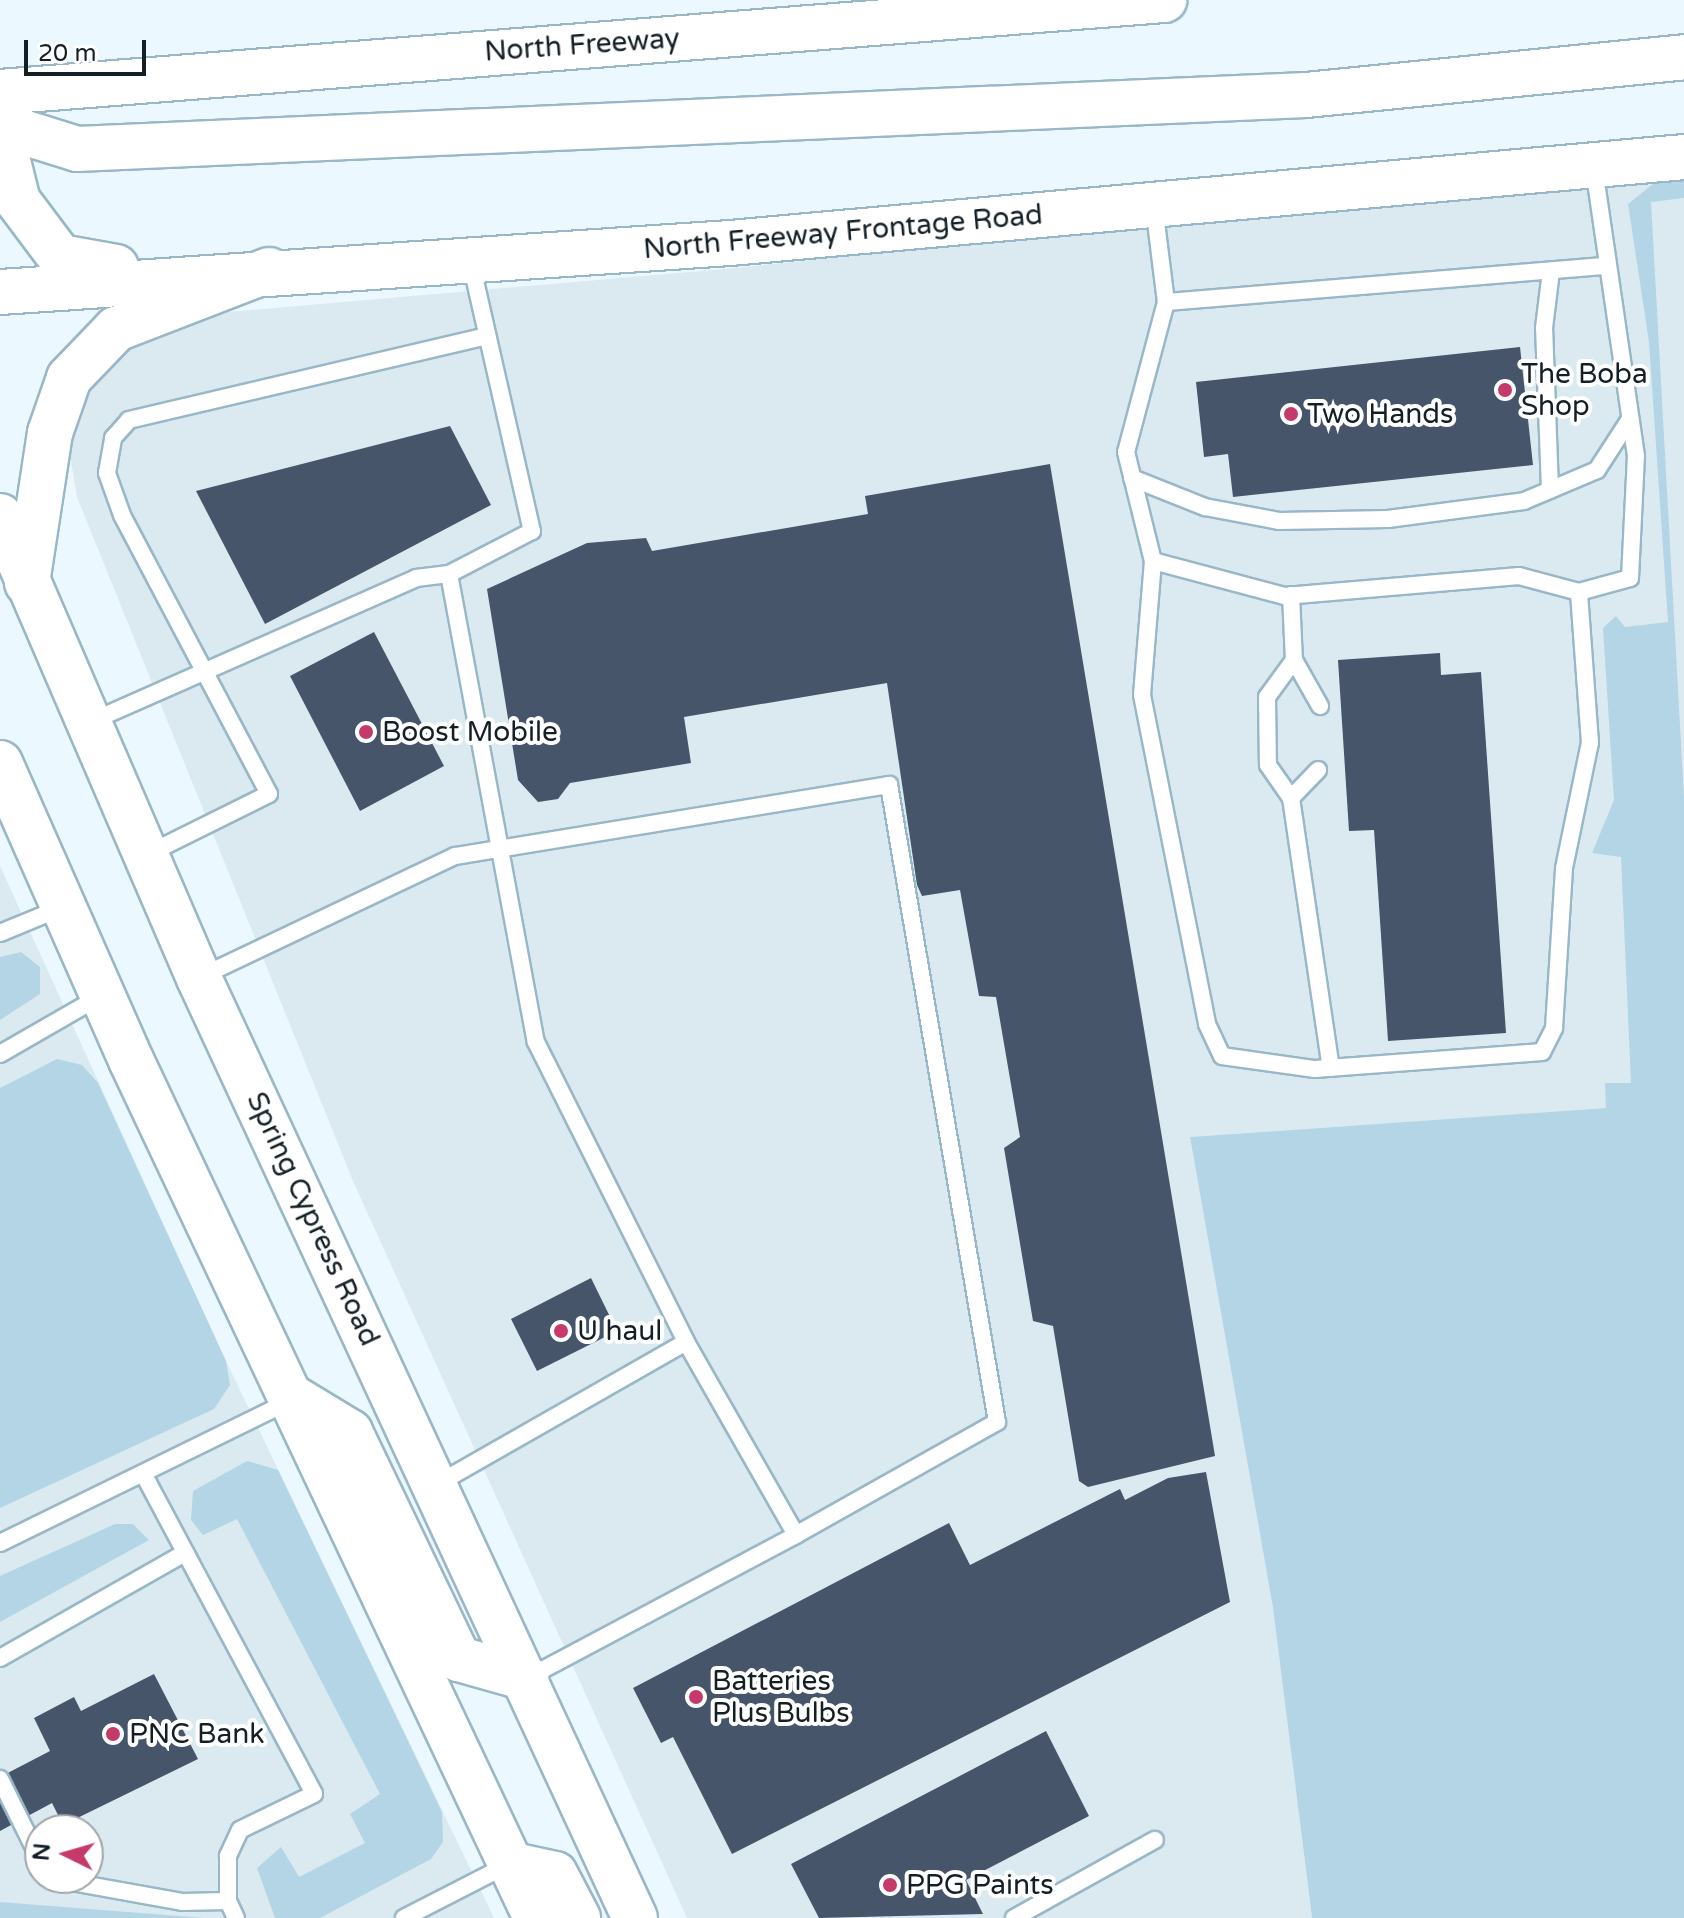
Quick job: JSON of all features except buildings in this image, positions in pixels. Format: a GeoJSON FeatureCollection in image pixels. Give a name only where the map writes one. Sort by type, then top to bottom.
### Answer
{"type":"FeatureCollection","features":[{"type":"Feature","properties":{"kind":"main road","name":"North Freeway"},"geometry":{"type":"LineString","coordinates":[[0,92],[1164,0]]}},
{"type":"Feature","properties":{"kind":"main road"},"geometry":{"type":"LineString","coordinates":[[170,277],[60,257],[18,201],[0,127],[77,149],[1306,95],[1684,57]]}},
{"type":"Feature","properties":{"kind":"main road","name":"North Freeway Frontage Road"},"geometry":{"type":"LineString","coordinates":[[0,292],[269,270],[470,259],[1154,205],[1684,157]]}},
{"type":"Feature","properties":{"kind":"main road"},"geometry":{"type":"LineString","coordinates":[[27,586],[50,433],[69,378],[116,329],[269,270]]}},
{"type":"Feature","properties":{"kind":"main road","name":"Spring Cypress Road"},"geometry":{"type":"LineString","coordinates":[[0,516],[27,586],[199,978],[439,1483],[635,1918]]}},
{"type":"Feature","properties":{"kind":"main road"},"geometry":{"type":"LineString","coordinates":[[0,763],[104,995],[536,1918]]}},
{"type":"Feature","properties":{"kind":"main road"},"geometry":{"type":"LineString","coordinates":[[294,1398],[350,1432],[459,1659],[526,1678]]}},
{"type":"Feature","properties":{"kind":"main road"},"geometry":{"type":"LineString","coordinates":[[509,1864],[555,1874],[578,1918]]}},
{"type":"Feature","properties":{"kind":"lane"},"geometry":{"type":"LineString","coordinates":[[1153,561],[1291,595],[1519,576],[1579,592],[1630,578],[1636,456],[1593,165]]}},
{"type":"Feature","properties":{"kind":"lane"},"geometry":{"type":"LineString","coordinates":[[1154,205],[1166,302],[1126,452],[1153,561],[1142,695],[1207,1024],[1222,1056],[1331,1068],[1542,1052],[1554,1028],[1564,868],[1590,743],[1579,592]]}},
{"type":"Feature","properties":{"kind":"lane"},"geometry":{"type":"LineString","coordinates":[[87,723],[209,673],[416,578],[449,574],[532,531],[470,259]]}},
{"type":"Feature","properties":{"kind":"lane"},"geometry":{"type":"LineString","coordinates":[[1166,302],[1608,266]]}},
{"type":"Feature","properties":{"kind":"lane"},"geometry":{"type":"LineString","coordinates":[[1550,490],[1544,328],[1551,271]]}},
{"type":"Feature","properties":{"kind":"lane"},"geometry":{"type":"LineString","coordinates":[[144,856],[269,794],[209,673],[122,515],[107,473],[113,438],[129,420],[487,336]]}},
{"type":"Feature","properties":{"kind":"lane"},"geometry":{"type":"LineString","coordinates":[[1132,478],[1205,507],[1279,521],[1388,519],[1524,501],[1597,470],[1630,419]]}},
{"type":"Feature","properties":{"kind":"lane"},"geometry":{"type":"LineString","coordinates":[[449,574],[536,1042],[686,1342],[796,1535]]}},
{"type":"Feature","properties":{"kind":"lane"},"geometry":{"type":"LineString","coordinates":[[1291,595],[1294,660],[1320,706]]}},
{"type":"Feature","properties":{"kind":"lane"},"geometry":{"type":"LineString","coordinates":[[1294,660],[1267,697],[1268,765],[1291,798],[1331,1068]]}},
{"type":"Feature","properties":{"kind":"lane"},"geometry":{"type":"LineString","coordinates":[[1291,798],[1318,770]]}},
{"type":"Feature","properties":{"kind":"lane"},"geometry":{"type":"LineString","coordinates":[[199,978],[455,856],[501,851],[889,785],[997,1422],[796,1535],[526,1678]]}},
{"type":"Feature","properties":{"kind":"lane"},"geometry":{"type":"LineString","coordinates":[[0,933],[65,907]]}},
{"type":"Feature","properties":{"kind":"lane"},"geometry":{"type":"LineString","coordinates":[[0,1054],[104,995]]}},
{"type":"Feature","properties":{"kind":"lane"},"geometry":{"type":"LineString","coordinates":[[439,1483],[686,1342]]}},
{"type":"Feature","properties":{"kind":"lane"},"geometry":{"type":"LineString","coordinates":[[0,1543],[145,1477],[294,1398]]}},
{"type":"Feature","properties":{"kind":"lane"},"geometry":{"type":"LineString","coordinates":[[145,1477],[314,1794],[240,1830],[228,1856],[228,1901],[236,1918]]}},
{"type":"Feature","properties":{"kind":"lane"},"geometry":{"type":"LineString","coordinates":[[0,1658],[185,1553]]}},
{"type":"Feature","properties":{"kind":"lane"},"geometry":{"type":"LineString","coordinates":[[0,1779],[24,1828]]}},
{"type":"Feature","properties":{"kind":"lane"},"geometry":{"type":"LineString","coordinates":[[1014,1918],[1155,1840]]}},
{"type":"Feature","properties":{"kind":"lane"},"geometry":{"type":"LineString","coordinates":[[405,1918],[509,1864]]}},
{"type":"Feature","properties":{"kind":"lane"},"geometry":{"type":"LineString","coordinates":[[104,1888],[182,1902],[228,1901]]}},
{"type":"Feature","properties":{"kind":"shaded area"},"geometry":{"type":"Polygon","coordinates":[[[1684,170],[1684,994],[1631,1083],[1607,1108],[1190,1137],[1273,1608],[1312,1918],[687,1918],[353,1181],[77,497],[69,450],[76,406],[99,364],[169,317],[724,269],[1684,170]]]}},
{"type":"Feature","properties":{"kind":"shaded area"},"geometry":{"type":"Polygon","coordinates":[[[1684,170],[1684,198],[1651,202],[1684,797],[1684,1918],[1312,1918],[1273,1608],[1190,1137],[1606,1108],[1605,1083],[1631,1083],[1621,857],[1592,853],[1614,800],[1603,628],[1616,616],[1625,627],[1668,622],[1649,342],[1628,204],[1668,172],[1684,170]]]}},
{"type":"Feature","properties":{"kind":"shaded area"},"geometry":{"type":"Polygon","coordinates":[[[0,866],[226,1361],[494,1918],[0,1918],[0,866]]]}},
{"type":"Feature","properties":{"kind":"shaded area"},"geometry":{"type":"Polygon","coordinates":[[[21,952],[40,967],[40,994],[0,1020],[0,957],[21,952]]]}},
{"type":"Feature","properties":{"kind":"shaded area"},"geometry":{"type":"Polygon","coordinates":[[[57,1059],[82,1065],[98,1083],[226,1361],[230,1385],[214,1409],[0,1508],[0,1088],[57,1059]]]}},
{"type":"Feature","properties":{"kind":"shaded area"},"geometry":{"type":"Polygon","coordinates":[[[247,1461],[278,1470],[442,1812],[443,1842],[431,1859],[320,1918],[275,1918],[257,1868],[281,1847],[299,1877],[365,1843],[350,1814],[380,1794],[237,1519],[203,1535],[191,1520],[193,1491],[247,1461]]]}},
{"type":"Feature","properties":{"kind":"shaded area"},"geometry":{"type":"Polygon","coordinates":[[[115,1524],[133,1524],[149,1540],[0,1622],[0,1576],[115,1524]]]}},
{"type":"Feature","properties":{"kind":"shaded area"},"geometry":{"type":"Polygon","coordinates":[[[0,1902],[204,1918],[0,1918],[0,1902]]]}},
{"type":"Feature","properties":{"kind":"place","name":"The Boba Shop"},"geometry":{"type":"Point","coordinates":[1505,390]}},
{"type":"Feature","properties":{"kind":"place","name":"Two Hands"},"geometry":{"type":"Point","coordinates":[1291,414]}},
{"type":"Feature","properties":{"kind":"place","name":"Boost Mobile"},"geometry":{"type":"Point","coordinates":[366,732]}},
{"type":"Feature","properties":{"kind":"place","name":"U haul"},"geometry":{"type":"Point","coordinates":[561,1331]}},
{"type":"Feature","properties":{"kind":"place","name":"Batteries Plus Bulbs"},"geometry":{"type":"Point","coordinates":[696,1697]}},
{"type":"Feature","properties":{"kind":"place","name":"PNC Bank"},"geometry":{"type":"Point","coordinates":[113,1734]}},
{"type":"Feature","properties":{"kind":"place","name":"PPG Paints"},"geometry":{"type":"Point","coordinates":[890,1885]}}]}
